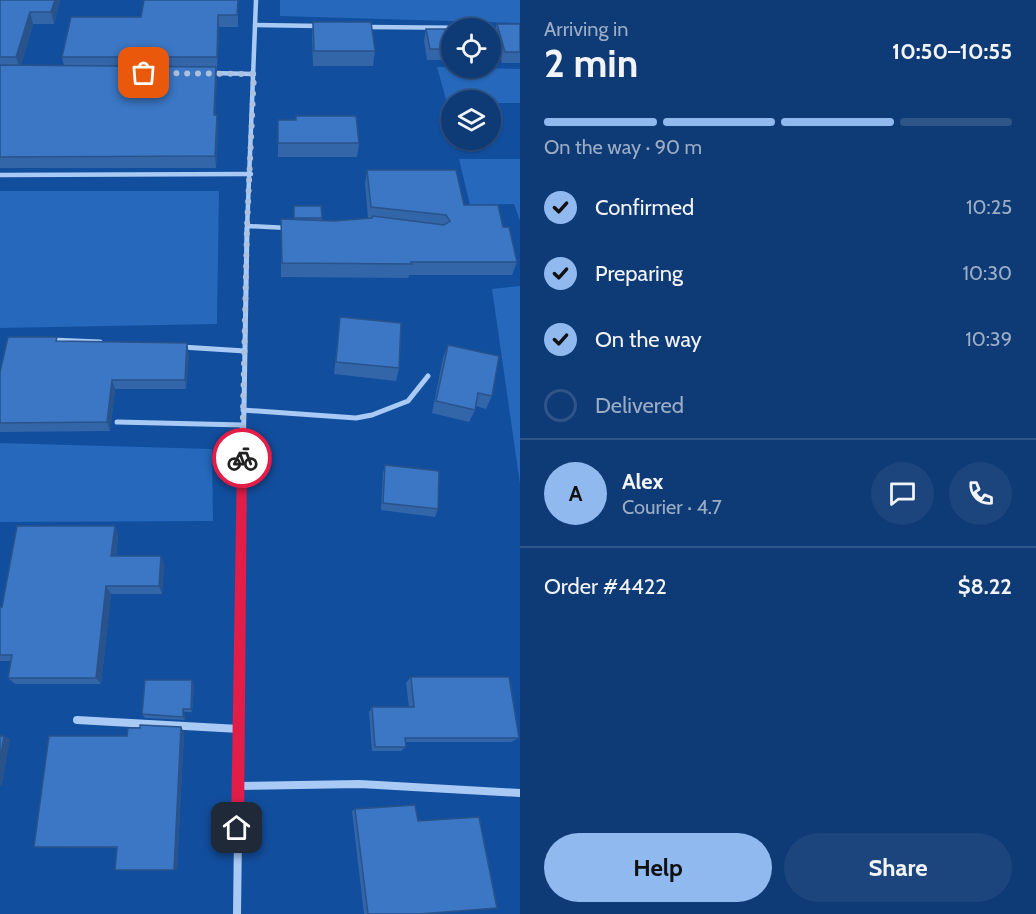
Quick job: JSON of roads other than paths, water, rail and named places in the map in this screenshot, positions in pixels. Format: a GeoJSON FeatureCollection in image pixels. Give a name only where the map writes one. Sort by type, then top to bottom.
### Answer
{"type":"FeatureCollection","features":[{"type":"Feature","properties":{"kind":"street"},"geometry":{"type":"LineString","coordinates":[[237,914],[243,410],[247,226],[251,174],[256,0]]}},
{"type":"Feature","properties":{"kind":"street"},"geometry":{"type":"LineString","coordinates":[[255,25],[324,26]]}},
{"type":"Feature","properties":{"kind":"street"},"geometry":{"type":"LineString","coordinates":[[359,27],[441,28]]}},
{"type":"Feature","properties":{"kind":"street"},"geometry":{"type":"LineString","coordinates":[[204,73],[254,74]]}},
{"type":"Feature","properties":{"kind":"street"},"geometry":{"type":"LineString","coordinates":[[0,175],[251,174]]}},
{"type":"Feature","properties":{"kind":"street"},"geometry":{"type":"LineString","coordinates":[[247,226],[300,228]]}},
{"type":"Feature","properties":{"kind":"street"},"geometry":{"type":"LineString","coordinates":[[38,339],[107,343]]}},
{"type":"Feature","properties":{"kind":"street"},"geometry":{"type":"LineString","coordinates":[[176,347],[245,351]]}},
{"type":"Feature","properties":{"kind":"street"},"geometry":{"type":"LineString","coordinates":[[243,410],[356,418],[372,415],[408,401],[428,376]]}},
{"type":"Feature","properties":{"kind":"street"},"geometry":{"type":"LineString","coordinates":[[117,422],[243,425]]}},
{"type":"Feature","properties":{"kind":"street"},"geometry":{"type":"LineString","coordinates":[[77,720],[239,729]]}},
{"type":"Feature","properties":{"kind":"street"},"geometry":{"type":"LineString","coordinates":[[238,786],[360,784],[520,793]]}}]}
